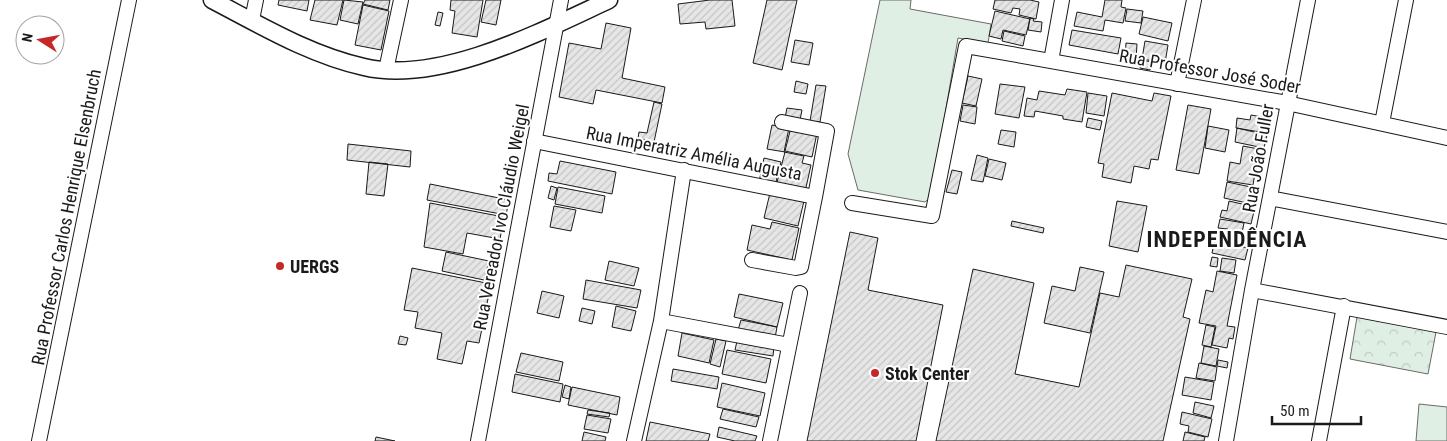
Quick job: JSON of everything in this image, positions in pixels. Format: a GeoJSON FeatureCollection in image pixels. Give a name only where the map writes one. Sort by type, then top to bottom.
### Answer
{"type":"FeatureCollection","features":[{"type":"Feature","properties":{"kind":"main road"},"geometry":{"type":"LineString","coordinates":[[212,0],[322,54],[364,68],[386,70],[439,66],[462,61],[556,24],[609,0]]}},
{"type":"Feature","properties":{"kind":"street","name":"Rua Professor Carlos Henrique Elsenbruch"},"geometry":{"type":"LineString","coordinates":[[39,441],[129,0]]}},
{"type":"Feature","properties":{"kind":"street"},"geometry":{"type":"LineString","coordinates":[[252,20],[256,0]]}},
{"type":"Feature","properties":{"kind":"street"},"geometry":{"type":"LineString","coordinates":[[386,70],[401,0]]}},
{"type":"Feature","properties":{"kind":"street","name":"Rua Vereador Ivo Cláudio Weigel"},"geometry":{"type":"LineString","coordinates":[[478,441],[561,0]]}},
{"type":"Feature","properties":{"kind":"street"},"geometry":{"type":"LineString","coordinates":[[1051,61],[1062,0]]}},
{"type":"Feature","properties":{"kind":"street"},"geometry":{"type":"LineString","coordinates":[[1177,84],[1194,0]]}},
{"type":"Feature","properties":{"kind":"street","name":"Rua João Fuller"},"geometry":{"type":"LineString","coordinates":[[1226,441],[1252,290],[1308,0]]}},
{"type":"Feature","properties":{"kind":"street"},"geometry":{"type":"LineString","coordinates":[[1382,123],[1406,0]]}},
{"type":"Feature","properties":{"kind":"street","name":"Rua Professor José Soder"},"geometry":{"type":"LineString","coordinates":[[852,202],[932,216],[966,46],[1287,103],[1447,138]]}},
{"type":"Feature","properties":{"kind":"street"},"geometry":{"type":"LineString","coordinates":[[782,122],[827,131],[816,197]]}},
{"type":"Feature","properties":{"kind":"street","name":"Rua Imperatriz Amélia Augusta"},"geometry":{"type":"LineString","coordinates":[[534,141],[816,197],[802,267],[796,268],[752,260]]}},
{"type":"Feature","properties":{"kind":"street"},"geometry":{"type":"LineString","coordinates":[[634,441],[661,321],[684,170]]}},
{"type":"Feature","properties":{"kind":"street"},"geometry":{"type":"LineString","coordinates":[[1270,198],[1447,232]]}},
{"type":"Feature","properties":{"kind":"street"},"geometry":{"type":"LineString","coordinates":[[1252,290],[1447,327]]}},
{"type":"Feature","properties":{"kind":"street"},"geometry":{"type":"LineString","coordinates":[[770,441],[800,292]]}},
{"type":"Feature","properties":{"kind":"street"},"geometry":{"type":"LineString","coordinates":[[1319,441],[1344,306]]}},
{"type":"Feature","properties":{"kind":"street"},"geometry":{"type":"LineString","coordinates":[[661,321],[789,345]]}},
{"type":"Feature","properties":{"kind":"green space"},"geometry":{"type":"Polygon","coordinates":[[[880,0],[911,0],[910,9],[991,24],[988,43],[958,38],[931,197],[925,202],[858,190],[848,154],[880,0]]]}},
{"type":"Feature","properties":{"kind":"green space"},"geometry":{"type":"Polygon","coordinates":[[[1357,317],[1436,332],[1428,374],[1350,359],[1357,317]]]}},
{"type":"Feature","properties":{"kind":"green space"},"geometry":{"type":"Polygon","coordinates":[[[1419,404],[1447,407],[1447,441],[1416,441],[1419,404]]]}},
{"type":"Feature","properties":{"kind":"building"},"geometry":{"type":"Polygon","coordinates":[[[279,0],[309,0],[307,11],[278,5],[279,0]]]}},
{"type":"Feature","properties":{"kind":"building"},"geometry":{"type":"Polygon","coordinates":[[[315,0],[343,0],[337,25],[310,20],[315,0]]]}},
{"type":"Feature","properties":{"kind":"building"},"geometry":{"type":"Polygon","coordinates":[[[344,0],[363,2],[358,24],[340,20],[344,0]]]}},
{"type":"Feature","properties":{"kind":"building"},"geometry":{"type":"Polygon","coordinates":[[[365,0],[390,0],[388,10],[363,4],[365,0]]]}},
{"type":"Feature","properties":{"kind":"building"},"geometry":{"type":"Polygon","coordinates":[[[451,0],[483,0],[477,37],[452,33],[455,11],[450,10],[451,0]]]}},
{"type":"Feature","properties":{"kind":"building"},"geometry":{"type":"Polygon","coordinates":[[[486,0],[501,0],[496,25],[481,22],[486,0]]]}},
{"type":"Feature","properties":{"kind":"building"},"geometry":{"type":"Polygon","coordinates":[[[710,0],[732,0],[735,26],[706,29],[705,22],[680,24],[678,4],[710,0]]]}},
{"type":"Feature","properties":{"kind":"building"},"geometry":{"type":"Polygon","coordinates":[[[767,0],[797,0],[782,70],[753,63],[767,0]]]}},
{"type":"Feature","properties":{"kind":"building"},"geometry":{"type":"Polygon","coordinates":[[[995,0],[1030,0],[1039,2],[1036,19],[1019,15],[1020,9],[1013,8],[1011,13],[993,9],[995,0]]]}},
{"type":"Feature","properties":{"kind":"building"},"geometry":{"type":"Polygon","coordinates":[[[1105,0],[1122,0],[1121,7],[1126,8],[1123,23],[1105,20],[1103,31],[1074,26],[1077,12],[1102,17],[1105,0]]]}},
{"type":"Feature","properties":{"kind":"building"},"geometry":{"type":"Polygon","coordinates":[[[363,5],[389,11],[381,50],[355,45],[363,5]]]}},
{"type":"Feature","properties":{"kind":"building"},"geometry":{"type":"Polygon","coordinates":[[[1127,9],[1143,11],[1141,23],[1125,21],[1127,9]]]}},
{"type":"Feature","properties":{"kind":"building"},"geometry":{"type":"Polygon","coordinates":[[[995,11],[1030,19],[1026,35],[1003,30],[1001,39],[989,36],[995,11]]]}},
{"type":"Feature","properties":{"kind":"building"},"geometry":{"type":"Polygon","coordinates":[[[438,12],[443,13],[440,26],[435,25],[438,12]]]}},
{"type":"Feature","properties":{"kind":"building"},"geometry":{"type":"Polygon","coordinates":[[[1143,17],[1172,23],[1168,41],[1139,34],[1143,17]]]}},
{"type":"Feature","properties":{"kind":"building"},"geometry":{"type":"Polygon","coordinates":[[[1030,18],[1034,19],[1033,21],[1042,22],[1041,32],[1028,30],[1030,18]]]}},
{"type":"Feature","properties":{"kind":"building"},"geometry":{"type":"Polygon","coordinates":[[[606,23],[631,28],[622,78],[665,87],[662,103],[596,90],[593,104],[559,97],[569,43],[601,49],[606,23]]]}},
{"type":"Feature","properties":{"kind":"building"},"geometry":{"type":"Polygon","coordinates":[[[1072,30],[1121,38],[1118,54],[1069,45],[1072,30]]]}},
{"type":"Feature","properties":{"kind":"building"},"geometry":{"type":"Polygon","coordinates":[[[1004,31],[1025,36],[1023,46],[1002,41],[1004,31]]]}},
{"type":"Feature","properties":{"kind":"building"},"geometry":{"type":"Polygon","coordinates":[[[795,40],[813,43],[809,65],[791,62],[795,40]]]}},
{"type":"Feature","properties":{"kind":"building"},"geometry":{"type":"Polygon","coordinates":[[[1145,41],[1168,45],[1165,63],[1142,59],[1145,41]]]}},
{"type":"Feature","properties":{"kind":"building"},"geometry":{"type":"Polygon","coordinates":[[[1126,43],[1137,44],[1136,59],[1125,59],[1126,43]]]}},
{"type":"Feature","properties":{"kind":"building"},"geometry":{"type":"Polygon","coordinates":[[[1142,60],[1152,62],[1150,70],[1140,68],[1142,60]]]}},
{"type":"Feature","properties":{"kind":"building"},"geometry":{"type":"Polygon","coordinates":[[[968,76],[982,79],[976,106],[962,103],[968,76]]]}},
{"type":"Feature","properties":{"kind":"building"},"geometry":{"type":"Polygon","coordinates":[[[796,81],[808,84],[806,94],[794,92],[796,81]]]}},
{"type":"Feature","properties":{"kind":"building"},"geometry":{"type":"Polygon","coordinates":[[[1000,84],[1025,87],[1019,118],[995,114],[1000,84]]]}},
{"type":"Feature","properties":{"kind":"building"},"geometry":{"type":"Polygon","coordinates":[[[816,85],[826,86],[820,122],[810,121],[816,85]]]}},
{"type":"Feature","properties":{"kind":"building"},"geometry":{"type":"Polygon","coordinates":[[[1067,89],[1087,92],[1082,122],[1063,119],[1063,116],[1035,111],[1034,117],[1024,116],[1027,98],[1037,100],[1039,91],[1065,95],[1067,89]]]}},
{"type":"Feature","properties":{"kind":"building"},"geometry":{"type":"Polygon","coordinates":[[[1088,93],[1107,96],[1104,116],[1086,113],[1088,93]]]}},
{"type":"Feature","properties":{"kind":"building"},"geometry":{"type":"Polygon","coordinates":[[[1112,93],[1152,101],[1154,93],[1171,96],[1158,160],[1151,159],[1149,169],[1134,166],[1131,183],[1102,177],[1104,164],[1098,163],[1112,93]]]}},
{"type":"Feature","properties":{"kind":"building"},"geometry":{"type":"Polygon","coordinates":[[[654,102],[662,104],[654,142],[638,138],[639,132],[647,133],[654,102]]]}},
{"type":"Feature","properties":{"kind":"building"},"geometry":{"type":"Polygon","coordinates":[[[963,105],[977,107],[975,124],[960,121],[963,105]]]}},
{"type":"Feature","properties":{"kind":"building"},"geometry":{"type":"Polygon","coordinates":[[[1188,105],[1211,109],[1199,174],[1176,170],[1188,105]]]}},
{"type":"Feature","properties":{"kind":"building"},"geometry":{"type":"Polygon","coordinates":[[[787,108],[802,110],[800,120],[785,118],[787,108]]]}},
{"type":"Feature","properties":{"kind":"building"},"geometry":{"type":"Polygon","coordinates":[[[1251,115],[1268,118],[1266,133],[1236,128],[1237,118],[1250,120],[1251,115]]]}},
{"type":"Feature","properties":{"kind":"building"},"geometry":{"type":"Polygon","coordinates":[[[1088,118],[1102,121],[1100,130],[1086,127],[1088,118]]]}},
{"type":"Feature","properties":{"kind":"building"},"geometry":{"type":"Polygon","coordinates":[[[772,125],[789,128],[784,152],[767,149],[772,125]]]}},
{"type":"Feature","properties":{"kind":"building"},"geometry":{"type":"Polygon","coordinates":[[[1208,126],[1229,130],[1225,152],[1205,148],[1208,126]]]}},
{"type":"Feature","properties":{"kind":"building"},"geometry":{"type":"Polygon","coordinates":[[[791,127],[817,133],[812,157],[785,151],[791,127]]]}},
{"type":"Feature","properties":{"kind":"building"},"geometry":{"type":"Polygon","coordinates":[[[1237,128],[1267,135],[1264,148],[1235,142],[1237,128]]]}},
{"type":"Feature","properties":{"kind":"building"},"geometry":{"type":"Polygon","coordinates":[[[1001,130],[1016,132],[1014,147],[998,144],[1001,130]]]}},
{"type":"Feature","properties":{"kind":"building"},"geometry":{"type":"Polygon","coordinates":[[[348,144],[411,151],[410,167],[347,160],[348,144]]]}},
{"type":"Feature","properties":{"kind":"building"},"geometry":{"type":"Polygon","coordinates":[[[1243,146],[1259,149],[1253,185],[1227,181],[1230,162],[1240,164],[1243,146]]]}},
{"type":"Feature","properties":{"kind":"building"},"geometry":{"type":"Polygon","coordinates":[[[785,152],[804,156],[802,163],[811,165],[805,192],[776,186],[785,152]]]}},
{"type":"Feature","properties":{"kind":"building"},"geometry":{"type":"Polygon","coordinates":[[[977,155],[988,158],[983,182],[971,180],[977,155]]]}},
{"type":"Feature","properties":{"kind":"building"},"geometry":{"type":"Polygon","coordinates":[[[764,158],[781,162],[775,186],[759,182],[764,158]]]}},
{"type":"Feature","properties":{"kind":"building"},"geometry":{"type":"Polygon","coordinates":[[[989,159],[1006,163],[1002,180],[985,176],[989,159]]]}},
{"type":"Feature","properties":{"kind":"building"},"geometry":{"type":"Polygon","coordinates":[[[560,161],[616,172],[612,194],[548,181],[549,173],[557,174],[560,161]]]}},
{"type":"Feature","properties":{"kind":"building"},"geometry":{"type":"Polygon","coordinates":[[[369,162],[388,164],[384,196],[366,194],[369,162]]]}},
{"type":"Feature","properties":{"kind":"building"},"geometry":{"type":"Polygon","coordinates":[[[952,170],[962,172],[957,194],[946,192],[952,170]]]}},
{"type":"Feature","properties":{"kind":"building"},"geometry":{"type":"Polygon","coordinates":[[[1227,182],[1251,187],[1247,203],[1224,198],[1227,182]]]}},
{"type":"Feature","properties":{"kind":"building"},"geometry":{"type":"Polygon","coordinates":[[[430,184],[509,200],[506,215],[427,200],[430,184]]]}},
{"type":"Feature","properties":{"kind":"building"},"geometry":{"type":"Polygon","coordinates":[[[551,186],[557,188],[554,200],[548,198],[551,186]]]}},
{"type":"Feature","properties":{"kind":"building"},"geometry":{"type":"Polygon","coordinates":[[[558,187],[605,196],[602,213],[555,204],[558,187]]]}},
{"type":"Feature","properties":{"kind":"building"},"geometry":{"type":"Polygon","coordinates":[[[770,193],[804,201],[798,226],[764,218],[770,193]]]}},
{"type":"Feature","properties":{"kind":"building"},"geometry":{"type":"Polygon","coordinates":[[[1117,201],[1147,206],[1138,252],[1109,246],[1117,201]]]}},
{"type":"Feature","properties":{"kind":"building"},"geometry":{"type":"Polygon","coordinates":[[[1229,201],[1255,207],[1251,224],[1220,217],[1222,210],[1227,211],[1229,201]]]}},
{"type":"Feature","properties":{"kind":"building"},"geometry":{"type":"Polygon","coordinates":[[[430,203],[504,217],[500,239],[467,233],[463,254],[424,247],[430,203]]]}},
{"type":"Feature","properties":{"kind":"building"},"geometry":{"type":"Polygon","coordinates":[[[554,206],[576,210],[571,231],[550,227],[554,206]]]}},
{"type":"Feature","properties":{"kind":"building"},"geometry":{"type":"Polygon","coordinates":[[[1220,219],[1244,223],[1241,238],[1227,236],[1228,229],[1218,228],[1220,219]]]}},
{"type":"Feature","properties":{"kind":"building"},"geometry":{"type":"Polygon","coordinates":[[[1012,221],[1044,228],[1043,233],[1011,226],[1012,221]]]}},
{"type":"Feature","properties":{"kind":"building"},"geometry":{"type":"Polygon","coordinates":[[[772,222],[799,228],[792,260],[747,250],[752,225],[770,229],[772,222]]]}},
{"type":"Feature","properties":{"kind":"building","name":"Stok Center"},"geometry":{"type":"Polygon","coordinates":[[[850,232],[878,238],[868,290],[943,305],[916,441],[807,441],[850,232]]]}},
{"type":"Feature","properties":{"kind":"building"},"geometry":{"type":"Polygon","coordinates":[[[1216,234],[1240,240],[1239,246],[1248,248],[1245,260],[1212,253],[1216,234]]]}},
{"type":"Feature","properties":{"kind":"building"},"geometry":{"type":"Polygon","coordinates":[[[446,252],[489,261],[484,280],[442,271],[446,252]]]}},
{"type":"Feature","properties":{"kind":"building"},"geometry":{"type":"Polygon","coordinates":[[[1212,257],[1218,258],[1217,267],[1210,266],[1212,257]]]}},
{"type":"Feature","properties":{"kind":"building"},"geometry":{"type":"Polygon","coordinates":[[[1222,258],[1236,260],[1234,273],[1220,271],[1222,258]]]}},
{"type":"Feature","properties":{"kind":"building"},"geometry":{"type":"Polygon","coordinates":[[[609,261],[639,268],[634,286],[605,280],[609,261]]]}},
{"type":"Feature","properties":{"kind":"building"},"geometry":{"type":"Polygon","coordinates":[[[1126,265],[1192,279],[1183,317],[1190,319],[1163,441],[936,441],[973,269],[1034,283],[1015,374],[1079,387],[1100,293],[1119,297],[1126,265]]]}},
{"type":"Feature","properties":{"kind":"building"},"geometry":{"type":"Polygon","coordinates":[[[1080,267],[1104,272],[1090,333],[1044,323],[1052,286],[1075,291],[1080,267]]]}},
{"type":"Feature","properties":{"kind":"building"},"geometry":{"type":"Polygon","coordinates":[[[412,268],[491,284],[479,343],[467,341],[462,364],[437,359],[442,333],[415,328],[418,312],[404,310],[412,268]]]}},
{"type":"Feature","properties":{"kind":"building"},"geometry":{"type":"Polygon","coordinates":[[[1217,271],[1237,275],[1227,326],[1235,327],[1233,339],[1229,338],[1227,348],[1212,345],[1216,326],[1199,323],[1206,290],[1213,292],[1217,271]]]}},
{"type":"Feature","properties":{"kind":"building"},"geometry":{"type":"Polygon","coordinates":[[[586,280],[641,290],[637,308],[583,299],[586,280]]]}},
{"type":"Feature","properties":{"kind":"building"},"geometry":{"type":"Polygon","coordinates":[[[542,291],[564,296],[559,318],[537,313],[542,291]]]}},
{"type":"Feature","properties":{"kind":"building"},"geometry":{"type":"Polygon","coordinates":[[[739,294],[783,303],[777,327],[734,317],[739,294]]]}},
{"type":"Feature","properties":{"kind":"building"},"geometry":{"type":"Polygon","coordinates":[[[616,306],[636,311],[631,331],[612,327],[616,306]]]}},
{"type":"Feature","properties":{"kind":"building"},"geometry":{"type":"Polygon","coordinates":[[[582,308],[595,311],[592,324],[579,321],[582,308]]]}},
{"type":"Feature","properties":{"kind":"building"},"geometry":{"type":"Polygon","coordinates":[[[741,320],[777,327],[775,338],[738,330],[741,320]]]}},
{"type":"Feature","properties":{"kind":"building"},"geometry":{"type":"Polygon","coordinates":[[[1206,325],[1215,327],[1211,347],[1202,345],[1206,325]]]}},
{"type":"Feature","properties":{"kind":"building"},"geometry":{"type":"Polygon","coordinates":[[[682,333],[714,340],[709,363],[678,356],[682,333]]]}},
{"type":"Feature","properties":{"kind":"building"},"geometry":{"type":"Polygon","coordinates":[[[400,336],[408,338],[406,345],[398,344],[400,336]]]}},
{"type":"Feature","properties":{"kind":"building"},"geometry":{"type":"Polygon","coordinates":[[[716,339],[726,341],[720,367],[710,364],[716,339]]]}},
{"type":"Feature","properties":{"kind":"building"},"geometry":{"type":"Polygon","coordinates":[[[737,341],[774,347],[773,356],[735,350],[737,341]]]}},
{"type":"Feature","properties":{"kind":"building"},"geometry":{"type":"Polygon","coordinates":[[[1204,346],[1219,349],[1216,366],[1201,363],[1204,346]]]}},
{"type":"Feature","properties":{"kind":"building"},"geometry":{"type":"Polygon","coordinates":[[[727,350],[771,359],[766,383],[722,374],[727,350]]]}},
{"type":"Feature","properties":{"kind":"building"},"geometry":{"type":"Polygon","coordinates":[[[521,353],[563,362],[559,381],[516,372],[521,353]]]}},
{"type":"Feature","properties":{"kind":"building"},"geometry":{"type":"Polygon","coordinates":[[[1218,360],[1228,362],[1227,368],[1217,366],[1218,360]]]}},
{"type":"Feature","properties":{"kind":"building"},"geometry":{"type":"Polygon","coordinates":[[[1199,363],[1217,367],[1215,381],[1196,378],[1199,363]]]}},
{"type":"Feature","properties":{"kind":"building"},"geometry":{"type":"Polygon","coordinates":[[[673,369],[719,377],[717,389],[671,381],[673,369]]]}},
{"type":"Feature","properties":{"kind":"building"},"geometry":{"type":"Polygon","coordinates":[[[515,374],[563,384],[560,402],[512,392],[515,374]]]}},
{"type":"Feature","properties":{"kind":"building"},"geometry":{"type":"Polygon","coordinates":[[[1185,377],[1214,382],[1211,400],[1182,395],[1185,377]]]}},
{"type":"Feature","properties":{"kind":"building"},"geometry":{"type":"Polygon","coordinates":[[[722,383],[765,393],[760,416],[717,407],[722,383]]]}},
{"type":"Feature","properties":{"kind":"building"},"geometry":{"type":"Polygon","coordinates":[[[565,385],[571,387],[569,399],[562,397],[565,385]]]}},
{"type":"Feature","properties":{"kind":"building"},"geometry":{"type":"Polygon","coordinates":[[[572,387],[620,397],[617,415],[568,405],[572,387]]]}},
{"type":"Feature","properties":{"kind":"building"},"geometry":{"type":"Polygon","coordinates":[[[1195,402],[1214,406],[1211,418],[1193,413],[1195,402]]]}},
{"type":"Feature","properties":{"kind":"building"},"geometry":{"type":"Polygon","coordinates":[[[723,409],[759,417],[756,427],[720,419],[723,409]]]}},
{"type":"Feature","properties":{"kind":"building"},"geometry":{"type":"Polygon","coordinates":[[[588,410],[610,413],[609,417],[587,414],[588,410]]]}},
{"type":"Feature","properties":{"kind":"building"},"geometry":{"type":"Polygon","coordinates":[[[1182,412],[1212,419],[1208,437],[1188,432],[1189,426],[1180,424],[1182,412]]]}},
{"type":"Feature","properties":{"kind":"building"},"geometry":{"type":"Polygon","coordinates":[[[587,415],[611,419],[608,433],[584,429],[587,415]]]}},
{"type":"Feature","properties":{"kind":"building"},"geometry":{"type":"Polygon","coordinates":[[[650,422],[710,434],[708,441],[646,441],[650,422]]]}},
{"type":"Feature","properties":{"kind":"building"},"geometry":{"type":"Polygon","coordinates":[[[719,427],[757,436],[755,441],[735,441],[717,437],[719,427]]]}},
{"type":"Feature","properties":{"kind":"building"},"geometry":{"type":"Polygon","coordinates":[[[584,432],[606,437],[605,441],[582,441],[584,432]]]}},
{"type":"Feature","properties":{"kind":"building"},"geometry":{"type":"Polygon","coordinates":[[[1185,432],[1205,437],[1204,441],[1183,441],[1185,432]]]}},
{"type":"Feature","properties":{"kind":"building"},"geometry":{"type":"Polygon","coordinates":[[[376,437],[395,441],[375,441],[376,437]]]}},
{"type":"Feature","properties":{"kind":"place","name":"UERGS"},"geometry":{"type":"Point","coordinates":[280,266]}},
{"type":"Feature","properties":{"kind":"place","name":"Stok Center"},"geometry":{"type":"Point","coordinates":[875,373]}},
{"type":"Feature","properties":{"kind":"district","name":"INDEPENDÊNCIA"},"geometry":{"type":"Point","coordinates":[1227,239]}}]}
